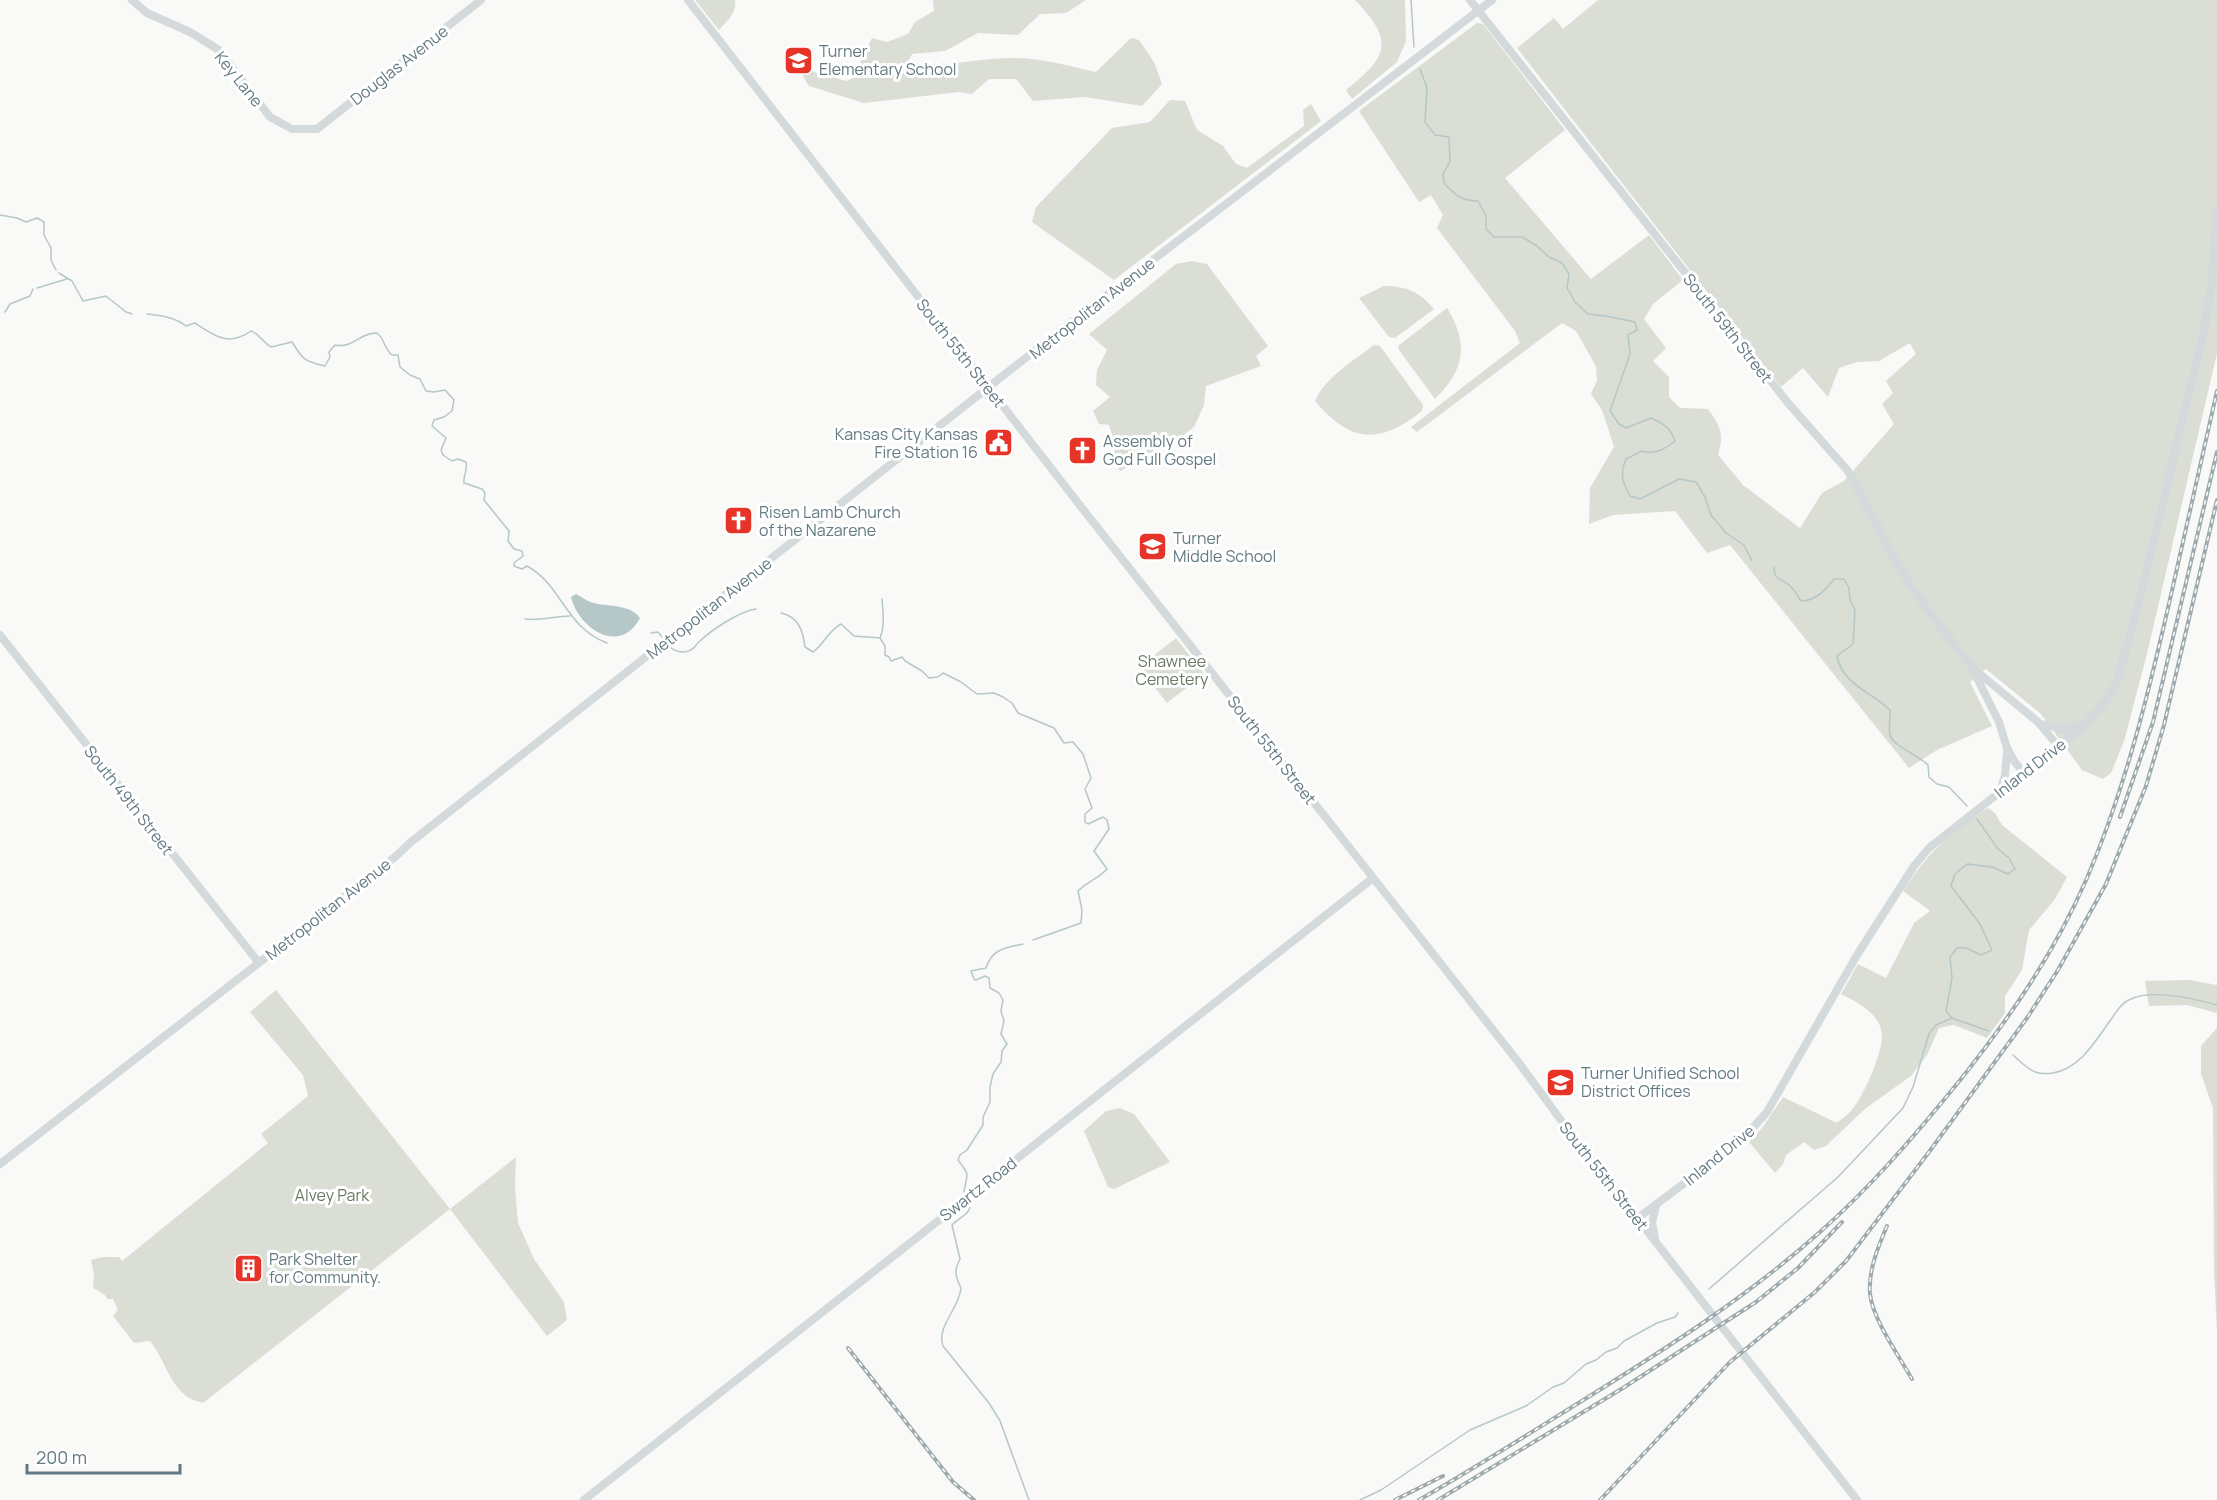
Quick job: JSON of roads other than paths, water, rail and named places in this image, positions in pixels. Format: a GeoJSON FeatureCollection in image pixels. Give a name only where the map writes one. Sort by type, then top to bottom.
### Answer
{"type":"FeatureCollection","features":[{"type":"Feature","properties":{"kind":"street","name":"Key Lane"},"geometry":{"type":"LineString","coordinates":[[132,0],[147,13],[190,32],[219,50],[270,117],[292,129],[317,129]]}},
{"type":"Feature","properties":{"kind":"street","name":"Douglas Avenue"},"geometry":{"type":"LineString","coordinates":[[317,129],[481,0]]}},
{"type":"Feature","properties":{"kind":"street","name":"South 55th Street"},"geometry":{"type":"LineString","coordinates":[[688,0],[988,388],[1857,1500]]}},
{"type":"Feature","properties":{"kind":"street","name":"South 59th Street"},"geometry":{"type":"LineString","coordinates":[[1470,0],[1788,404],[1841,461],[1903,574],[1926,609],[1971,666],[2038,722],[2058,746]]}},
{"type":"Feature","properties":{"kind":"street","name":"Metropolitan Avenue"},"geometry":{"type":"LineString","coordinates":[[0,1164],[259,963],[988,388],[1492,0]]}},
{"type":"Feature","properties":{"kind":"street","name":"Inland Drive"},"geometry":{"type":"LineString","coordinates":[[1638,1218],[1743,1139],[1767,1112],[1857,955],[1914,866],[1946,832],[2085,725],[2107,699],[2118,678],[2140,598],[2202,335],[2211,287],[2217,211]]}},
{"type":"Feature","properties":{"kind":"street","name":"South 49th Street"},"geometry":{"type":"LineString","coordinates":[[0,635],[259,963]]}},
{"type":"Feature","properties":{"kind":"street","name":"South 59th Street"},"geometry":{"type":"LineString","coordinates":[[1971,666],[1999,722],[2007,748],[2014,761],[2024,772]]}},
{"type":"Feature","properties":{"kind":"street","name":"South 59th Street"},"geometry":{"type":"LineString","coordinates":[[2038,722],[2061,729],[2085,725]]}},
{"type":"Feature","properties":{"kind":"street","name":"South 59th Street"},"geometry":{"type":"LineString","coordinates":[[2001,791],[2006,775],[2007,748]]}},
{"type":"Feature","properties":{"kind":"street","name":"Swartz Road"},"geometry":{"type":"LineString","coordinates":[[584,1500],[1373,878]]}},
{"type":"Feature","properties":{"kind":"street"},"geometry":{"type":"LineString","coordinates":[[1656,1205],[1652,1223],[1657,1244]]}},
{"type":"Feature","properties":{"kind":"waterway"},"geometry":{"type":"LineString","coordinates":[[1411,0],[1414,47]]}},
{"type":"Feature","properties":{"kind":"waterway"},"geometry":{"type":"LineString","coordinates":[[1420,69],[1427,88],[1425,122],[1435,135],[1449,137],[1450,161],[1443,174],[1444,183],[1459,196],[1467,200],[1478,201],[1486,216],[1486,229],[1494,237],[1522,237],[1549,257],[1562,263],[1569,274],[1567,288],[1575,302],[1588,314],[1635,322],[1637,330],[1628,335],[1630,354],[1610,411],[1619,424],[1626,428],[1651,418],[1660,422],[1671,433],[1675,441],[1660,450],[1642,451],[1626,459],[1623,478],[1630,496],[1640,499],[1679,479],[1696,482],[1705,497],[1711,515],[1726,533],[1744,545],[1752,561]]}},
{"type":"Feature","properties":{"kind":"waterway"},"geometry":{"type":"LineString","coordinates":[[0,215],[26,222],[37,218],[44,222],[44,235],[51,248],[51,260],[56,270]]}},
{"type":"Feature","properties":{"kind":"waterway"},"geometry":{"type":"LineString","coordinates":[[59,273],[72,281],[83,301],[106,296],[132,314]]}},
{"type":"Feature","properties":{"kind":"waterway"},"geometry":{"type":"LineString","coordinates":[[37,288],[67,279]]}},
{"type":"Feature","properties":{"kind":"waterway"},"geometry":{"type":"LineString","coordinates":[[5,312],[10,304],[30,296],[33,289]]}},
{"type":"Feature","properties":{"kind":"waterway"},"geometry":{"type":"LineString","coordinates":[[147,314],[168,317],[186,326],[195,323],[222,338],[235,338],[251,331],[271,347],[292,342],[305,359],[325,366],[330,357],[329,352],[335,345],[346,345],[371,333],[377,333],[389,353],[398,355],[400,367],[420,379],[426,391],[445,390],[454,400],[452,411],[434,420],[432,426],[446,438],[441,450],[443,455],[452,461],[458,459],[466,462],[464,483],[482,489],[485,493],[484,500],[509,531],[508,541],[514,549],[522,551],[523,556],[514,563],[514,566],[522,569],[527,566],[539,574],[572,617],[593,636],[607,643]]}},
{"type":"Feature","properties":{"kind":"waterway"},"geometry":{"type":"LineString","coordinates":[[1774,567],[1777,577],[1791,587],[1801,601],[1820,594],[1834,579],[1844,579],[1855,610],[1853,644],[1837,656],[1840,666],[1851,681],[1890,710],[1889,732],[1892,739],[1928,765],[1929,777],[1937,784],[1949,787],[1967,806]]}},
{"type":"Feature","properties":{"kind":"waterway"},"geometry":{"type":"LineString","coordinates":[[880,638],[883,624],[882,599]]}},
{"type":"Feature","properties":{"kind":"waterway"},"geometry":{"type":"LineString","coordinates":[[670,647],[681,652],[690,651],[726,622],[742,613],[756,609]]}},
{"type":"Feature","properties":{"kind":"waterway"},"geometry":{"type":"LineString","coordinates":[[781,613],[796,621],[805,647],[813,652],[832,630],[841,624],[854,636],[880,638],[885,646],[885,655],[891,661],[902,657],[929,678],[938,677],[943,673],[961,682],[977,694],[994,693],[1003,697],[1012,703],[1018,713],[1054,728],[1064,743],[1073,742],[1083,754],[1091,778],[1085,789],[1092,808],[1085,814],[1085,822],[1088,824],[1103,817],[1107,820],[1109,829],[1094,851],[1107,869],[1078,891],[1082,910],[1081,923],[1033,940]]}},
{"type":"Feature","properties":{"kind":"waterway"},"geometry":{"type":"LineString","coordinates":[[525,619],[570,616]]}},
{"type":"Feature","properties":{"kind":"waterway"},"geometry":{"type":"LineString","coordinates":[[651,633],[658,632],[663,638]]}},
{"type":"Feature","properties":{"kind":"waterway"},"geometry":{"type":"LineString","coordinates":[[1977,819],[1998,849],[2009,858],[2015,869],[2008,874],[1992,867],[1967,864],[1955,874],[1951,886],[1980,924],[1992,950],[1981,955],[1966,948],[1957,948],[1950,957],[1952,978],[1946,1011],[1952,1018],[1989,1031]]}},
{"type":"Feature","properties":{"kind":"waterway"},"geometry":{"type":"LineString","coordinates":[[964,1192],[967,1175],[958,1160],[983,1125],[983,1117],[990,1102],[993,1074],[1001,1062],[1002,1051],[1007,1044],[1001,1034],[1004,1021],[1001,1011],[1003,1000],[999,993],[990,988],[989,978],[985,976],[976,980],[971,971],[986,968],[992,957],[1000,950],[1023,944]]}},
{"type":"Feature","properties":{"kind":"waterway"},"geometry":{"type":"LineString","coordinates":[[2013,1055],[2035,1072],[2046,1074],[2063,1070],[2087,1052],[2125,1002],[2140,996],[2162,995],[2217,1005]]}},
{"type":"Feature","properties":{"kind":"waterway"},"geometry":{"type":"LineString","coordinates":[[1709,1289],[1838,1177],[1903,1108],[1913,1087],[1929,1034],[1936,1025],[1952,1018]]}},
{"type":"Feature","properties":{"kind":"waterway"},"geometry":{"type":"LineString","coordinates":[[970,1201],[967,1212],[952,1225],[960,1259],[956,1273],[961,1288],[945,1325],[943,1346],[989,1403],[1000,1421],[1029,1500]]}},
{"type":"Feature","properties":{"kind":"waterway"},"geometry":{"type":"LineString","coordinates":[[1360,1500],[1381,1490],[1470,1430],[1526,1406],[1553,1387],[1564,1383],[1586,1364],[1657,1323],[1675,1317],[1678,1313]]}},
{"type":"Feature","properties":{"kind":"railway"},"geometry":{"type":"LineString","coordinates":[[1419,1500],[1676,1341],[1735,1300],[1792,1256],[1858,1196],[1894,1158],[1961,1079],[1997,1031],[2031,983],[2061,932],[2101,844],[2125,774],[2154,667],[2217,391]]}},
{"type":"Feature","properties":{"kind":"railway"},"geometry":{"type":"LineString","coordinates":[[2120,817],[2153,722],[2217,452]]}},
{"type":"Feature","properties":{"kind":"railway"},"geometry":{"type":"LineString","coordinates":[[1600,1500],[1730,1362],[1815,1292],[1846,1261],[2027,1018],[2058,970],[2106,884],[2146,786],[2164,725],[2217,500]]}},
{"type":"Feature","properties":{"kind":"railway"},"geometry":{"type":"LineString","coordinates":[[1438,1500],[1623,1388],[1756,1302],[1798,1268],[1842,1222]]}},
{"type":"Feature","properties":{"kind":"railway"},"geometry":{"type":"LineString","coordinates":[[1887,1226],[1872,1268],[1870,1294],[1881,1326],[1912,1379]]}},
{"type":"Feature","properties":{"kind":"railway"},"geometry":{"type":"LineString","coordinates":[[848,1348],[953,1482],[974,1500]]}},
{"type":"Feature","properties":{"kind":"railway"},"geometry":{"type":"LineString","coordinates":[[1395,1500],[1443,1476]]}},
{"type":"Feature","properties":{"kind":"place","name":"Turner Elementary School"},"geometry":{"type":"Point","coordinates":[798,60]}},
{"type":"Feature","properties":{"kind":"place","name":"Kansas City Kansas Fire Station 16"},"geometry":{"type":"Point","coordinates":[999,443]}},
{"type":"Feature","properties":{"kind":"place","name":"Assembly of God Full Gospel"},"geometry":{"type":"Point","coordinates":[1082,450]}},
{"type":"Feature","properties":{"kind":"place","name":"Risen Lamb Church of the Nazarene"},"geometry":{"type":"Point","coordinates":[738,521]}},
{"type":"Feature","properties":{"kind":"place","name":"Turner Middle School"},"geometry":{"type":"Point","coordinates":[1152,547]}},
{"type":"Feature","properties":{"kind":"place","name":"Turner Unified School District Offices"},"geometry":{"type":"Point","coordinates":[1560,1082]}},
{"type":"Feature","properties":{"kind":"place","name":"Park Shelter for Community."},"geometry":{"type":"Point","coordinates":[248,1268]}},
{"type":"Feature","properties":{"kind":"park label","name":"Shawnee Cemetery"},"geometry":{"type":"Point","coordinates":[1172,670]}},
{"type":"Feature","properties":{"kind":"park label","name":"Alvey Park"},"geometry":{"type":"Point","coordinates":[332,1195]}}]}
